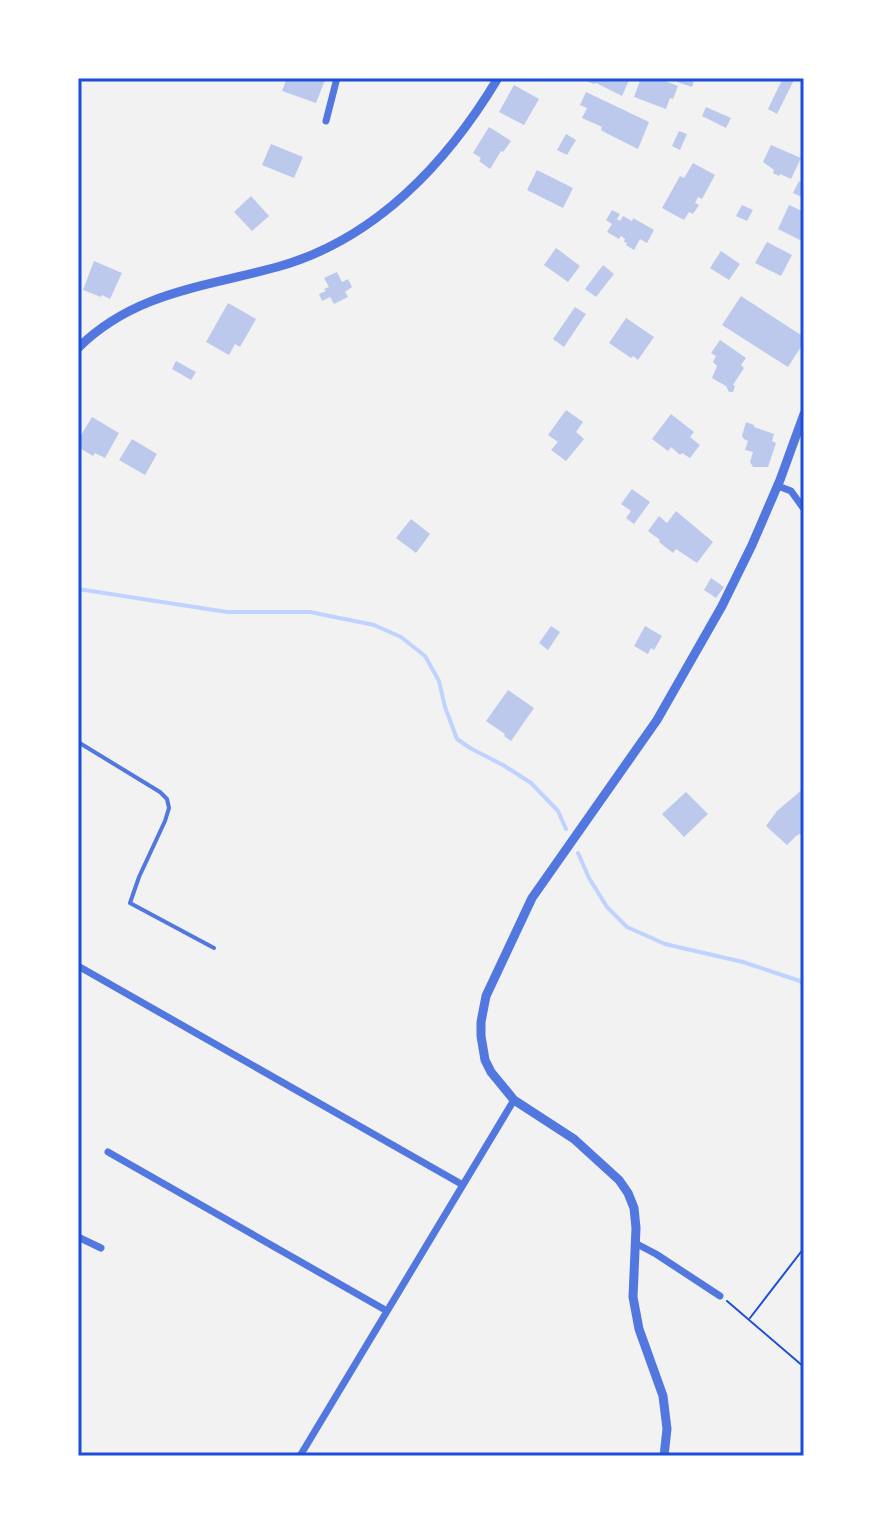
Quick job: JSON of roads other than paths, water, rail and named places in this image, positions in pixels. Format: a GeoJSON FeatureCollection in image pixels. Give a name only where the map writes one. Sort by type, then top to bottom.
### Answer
{"type":"FeatureCollection","features":[{"type":"Feature","properties":{"kind":"street"},"geometry":{"type":"LineString","coordinates":[[326,121],[337,78]]}},
{"type":"Feature","properties":{"kind":"street"},"geometry":{"type":"LineString","coordinates":[[78,348],[110,322],[137,307],[170,293],[305,258],[366,225],[392,207],[435,164],[498,78]]}},
{"type":"Feature","properties":{"kind":"street"},"geometry":{"type":"LineString","coordinates":[[664,1456],[667,1429],[663,1396],[639,1329],[633,1297],[634,1208],[628,1193],[619,1180],[574,1139],[514,1100],[485,1060],[481,1022],[486,996],[532,898],[665,707],[722,606],[778,486],[804,414]]}},
{"type":"Feature","properties":{"kind":"street"},"geometry":{"type":"LineString","coordinates":[[778,486],[791,491],[804,509]]}},
{"type":"Feature","properties":{"kind":"street"},"geometry":{"type":"LineString","coordinates":[[78,966],[463,1185]]}},
{"type":"Feature","properties":{"kind":"street"},"geometry":{"type":"LineString","coordinates":[[300,1456],[514,1100]]}},
{"type":"Feature","properties":{"kind":"street"},"geometry":{"type":"LineString","coordinates":[[108,1152],[387,1311]]}},
{"type":"Feature","properties":{"kind":"street"},"geometry":{"type":"LineString","coordinates":[[78,1237],[101,1248]]}},
{"type":"Feature","properties":{"kind":"street"},"geometry":{"type":"LineString","coordinates":[[635,1243],[720,1296]]}},
{"type":"Feature","properties":{"kind":"lane"},"geometry":{"type":"LineString","coordinates":[[78,742],[167,799],[169,808],[165,821],[130,903],[214,948]]}},
{"type":"Feature","properties":{"kind":"waterway"},"geometry":{"type":"LineString","coordinates":[[78,589],[227,612],[310,612],[374,625],[401,637],[425,656],[439,681],[457,739],[531,783],[558,811],[566,829]]}},
{"type":"Feature","properties":{"kind":"waterway"},"geometry":{"type":"LineString","coordinates":[[578,853],[607,907],[627,927],[665,944],[743,962],[804,984]]}}]}
